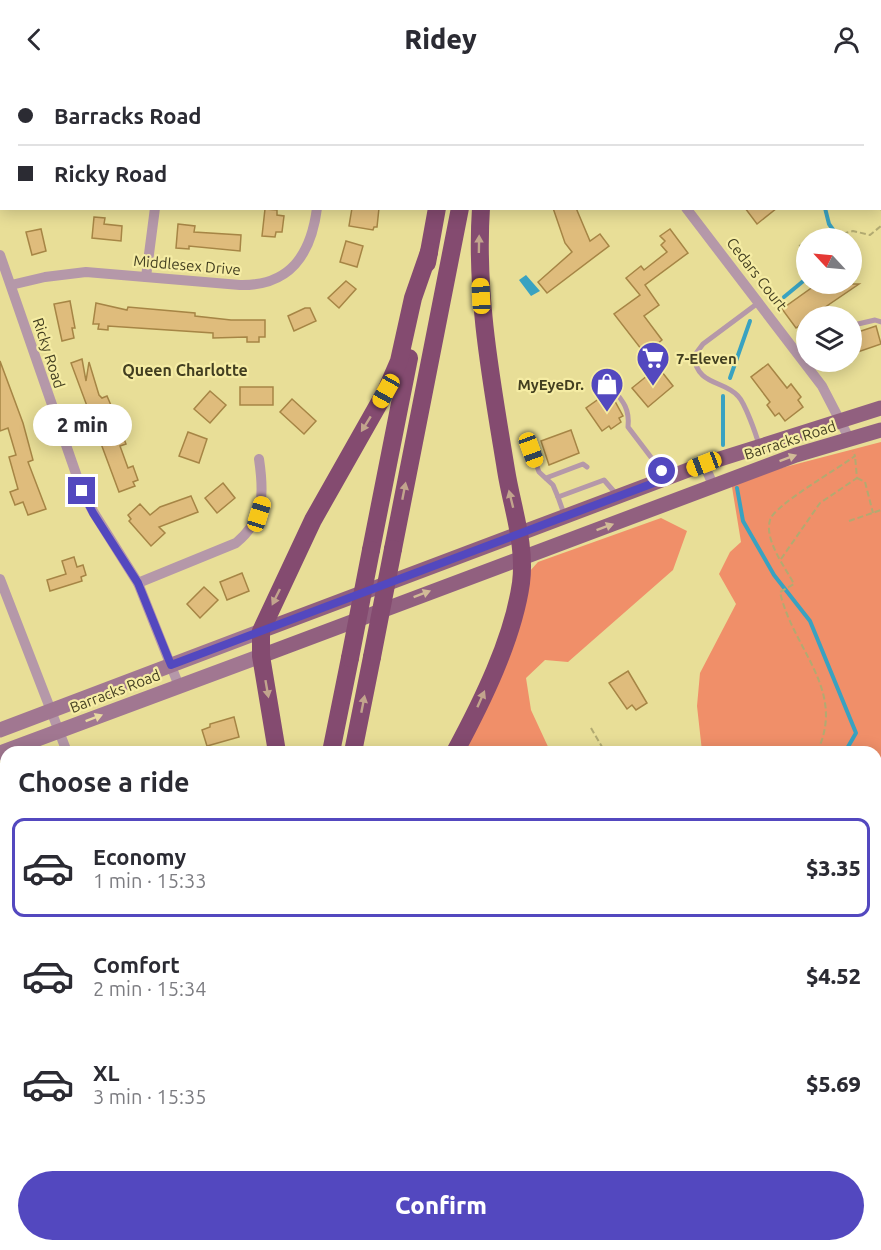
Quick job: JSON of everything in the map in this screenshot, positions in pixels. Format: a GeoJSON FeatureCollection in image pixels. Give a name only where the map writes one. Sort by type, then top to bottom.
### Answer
{"type":"FeatureCollection","features":[{"type":"Feature","properties":{"kind":"highway"},"geometry":{"type":"LineString","coordinates":[[332,746],[437,210]]}},
{"type":"Feature","properties":{"kind":"highway"},"geometry":{"type":"LineString","coordinates":[[354,746],[460,210]]}},
{"type":"Feature","properties":{"kind":"highway"},"geometry":{"type":"LineString","coordinates":[[458,746],[493,672],[511,622],[521,583],[519,534],[509,491],[481,296],[481,210]]}},
{"type":"Feature","properties":{"kind":"highway"},"geometry":{"type":"LineString","coordinates":[[276,746],[261,656],[261,631],[317,511],[381,400],[399,362],[413,298],[429,252]]}},
{"type":"Feature","properties":{"kind":"main road","name":"Barracks Road"},"geometry":{"type":"LineString","coordinates":[[0,730],[704,464],[881,408]]}},
{"type":"Feature","properties":{"kind":"main road","name":"Barracks Road"},"geometry":{"type":"LineString","coordinates":[[20,746],[796,454],[881,430]]}},
{"type":"Feature","properties":{"kind":"street"},"geometry":{"type":"LineString","coordinates":[[146,277],[154,210]]}},
{"type":"Feature","properties":{"kind":"street","name":"Middlesex Drive"},"geometry":{"type":"LineString","coordinates":[[11,285],[45,277],[86,272],[251,286],[277,278],[304,255],[315,229],[317,210]]}},
{"type":"Feature","properties":{"kind":"street","name":"Cedars Court"},"geometry":{"type":"LineString","coordinates":[[688,210],[822,386],[840,420]]}},
{"type":"Feature","properties":{"kind":"street","name":"Ricky Road"},"geometry":{"type":"LineString","coordinates":[[0,255],[82,491],[93,513],[138,583],[179,686]]}},
{"type":"Feature","properties":{"kind":"street","name":"Barracks Road"},"geometry":{"type":"LineString","coordinates":[[840,420],[850,440]]}},
{"type":"Feature","properties":{"kind":"street"},"geometry":{"type":"LineString","coordinates":[[138,583],[236,543],[244,536],[254,524],[263,502],[259,459]]}},
{"type":"Feature","properties":{"kind":"street"},"geometry":{"type":"LineString","coordinates":[[704,464],[713,485]]}},
{"type":"Feature","properties":{"kind":"street"},"geometry":{"type":"LineString","coordinates":[[0,579],[65,746]]}},
{"type":"Feature","properties":{"kind":"lane"},"geometry":{"type":"LineString","coordinates":[[759,302],[696,351],[695,365],[718,385],[740,397],[759,446]]}},
{"type":"Feature","properties":{"kind":"lane"},"geometry":{"type":"LineString","coordinates":[[862,323],[881,321]]}},
{"type":"Feature","properties":{"kind":"lane"},"geometry":{"type":"LineString","coordinates":[[612,388],[629,414],[628,427],[667,478]]}},
{"type":"Feature","properties":{"kind":"lane"},"geometry":{"type":"LineString","coordinates":[[531,450],[539,472],[553,485],[565,517]]}},
{"type":"Feature","properties":{"kind":"lane"},"geometry":{"type":"LineString","coordinates":[[546,478],[566,473],[582,464],[587,467]]}},
{"type":"Feature","properties":{"kind":"lane"},"geometry":{"type":"LineString","coordinates":[[558,497],[602,478],[618,497]]}},
{"type":"Feature","properties":{"kind":"path"},"geometry":{"type":"LineString","coordinates":[[862,233],[870,235],[881,226]]}},
{"type":"Feature","properties":{"kind":"path"},"geometry":{"type":"LineString","coordinates":[[850,440],[855,456],[857,478]]}},
{"type":"Feature","properties":{"kind":"path"},"geometry":{"type":"LineString","coordinates":[[819,746],[828,715],[826,698],[785,614],[780,592],[794,584],[771,541],[769,521],[775,510],[855,456]]}},
{"type":"Feature","properties":{"kind":"path"},"geometry":{"type":"LineString","coordinates":[[857,478],[865,482],[873,513]]}},
{"type":"Feature","properties":{"kind":"path"},"geometry":{"type":"LineString","coordinates":[[781,559],[820,503],[857,478]]}},
{"type":"Feature","properties":{"kind":"path"},"geometry":{"type":"LineString","coordinates":[[849,522],[881,510]]}},
{"type":"Feature","properties":{"kind":"path"},"geometry":{"type":"LineString","coordinates":[[591,728],[602,746]]}},
{"type":"Feature","properties":{"kind":"shaded area"},"geometry":{"type":"Polygon","coordinates":[[[881,442],[881,746],[701,746],[697,706],[700,673],[736,604],[719,574],[730,552],[741,542],[731,481],[881,442]]]}},
{"type":"Feature","properties":{"kind":"shaded area"},"geometry":{"type":"Polygon","coordinates":[[[661,518],[687,531],[673,570],[568,662],[545,660],[526,678],[531,710],[548,746],[461,746],[529,572],[538,562],[661,518]]]}},
{"type":"Feature","properties":{"kind":"water"},"geometry":{"type":"Polygon","coordinates":[[[526,275],[540,291],[531,296],[519,280],[526,275]]]}},
{"type":"Feature","properties":{"kind":"building"},"geometry":{"type":"Polygon","coordinates":[[[265,210],[277,210],[277,215],[284,216],[282,232],[276,232],[275,237],[262,236],[265,210]]]}},
{"type":"Feature","properties":{"kind":"building"},"geometry":{"type":"Polygon","coordinates":[[[352,210],[379,210],[377,227],[373,230],[349,226],[352,210]]]}},
{"type":"Feature","properties":{"kind":"building"},"geometry":{"type":"Polygon","coordinates":[[[554,210],[577,210],[590,241],[600,234],[609,246],[547,293],[538,282],[572,252],[565,243],[554,210]]]}},
{"type":"Feature","properties":{"kind":"building"},"geometry":{"type":"Polygon","coordinates":[[[746,210],[774,210],[757,224],[746,210]]]}},
{"type":"Feature","properties":{"kind":"building"},"geometry":{"type":"Polygon","coordinates":[[[94,217],[105,218],[104,224],[122,226],[121,241],[92,238],[94,217]]]}},
{"type":"Feature","properties":{"kind":"building"},"geometry":{"type":"Polygon","coordinates":[[[178,224],[195,226],[194,232],[241,235],[240,251],[189,246],[189,249],[176,248],[178,224]]]}},
{"type":"Feature","properties":{"kind":"building"},"geometry":{"type":"Polygon","coordinates":[[[41,229],[46,251],[32,255],[26,232],[41,229]]]}},
{"type":"Feature","properties":{"kind":"building"},"geometry":{"type":"Polygon","coordinates":[[[670,229],[688,253],[645,285],[659,305],[644,316],[662,340],[645,354],[614,314],[640,295],[626,278],[641,266],[644,270],[667,252],[661,245],[665,241],[660,236],[670,229]]]}},
{"type":"Feature","properties":{"kind":"building"},"geometry":{"type":"Polygon","coordinates":[[[346,241],[363,246],[357,267],[340,262],[346,241]]]}},
{"type":"Feature","properties":{"kind":"building"},"geometry":{"type":"Polygon","coordinates":[[[346,281],[356,289],[339,308],[328,298],[346,281]]]}},
{"type":"Feature","properties":{"kind":"building"},"geometry":{"type":"Polygon","coordinates":[[[803,294],[844,294],[827,306],[796,306],[796,328],[782,309],[803,294]]]}},
{"type":"Feature","properties":{"kind":"building"},"geometry":{"type":"Polygon","coordinates":[[[70,301],[75,328],[72,328],[74,338],[62,341],[54,304],[70,301]]]}},
{"type":"Feature","properties":{"kind":"building"},"geometry":{"type":"Polygon","coordinates":[[[96,303],[127,310],[128,307],[195,313],[195,316],[231,320],[265,320],[265,337],[259,337],[259,342],[247,342],[247,337],[213,338],[213,333],[108,326],[108,330],[98,329],[99,324],[93,324],[96,303]]]}},
{"type":"Feature","properties":{"kind":"building"},"geometry":{"type":"Polygon","coordinates":[[[310,308],[316,321],[294,331],[288,316],[310,308]]]}},
{"type":"Feature","properties":{"kind":"building"},"geometry":{"type":"Polygon","coordinates":[[[876,326],[881,344],[862,351],[862,331],[876,326]]]}},
{"type":"Feature","properties":{"kind":"building"},"geometry":{"type":"Polygon","coordinates":[[[82,359],[86,381],[89,362],[99,395],[102,398],[107,396],[113,410],[107,415],[114,433],[121,431],[126,444],[120,446],[128,468],[133,466],[138,480],[133,482],[135,486],[119,492],[71,363],[82,359]]]}},
{"type":"Feature","properties":{"kind":"building"},"geometry":{"type":"Polygon","coordinates":[[[0,361],[23,423],[33,460],[28,462],[46,509],[28,515],[23,502],[15,505],[10,492],[18,489],[9,457],[16,455],[8,428],[0,431],[0,361]]]}},
{"type":"Feature","properties":{"kind":"building"},"geometry":{"type":"Polygon","coordinates":[[[768,364],[787,388],[791,384],[801,397],[798,400],[803,407],[785,421],[779,413],[775,416],[767,405],[770,402],[751,377],[768,364]]]}},
{"type":"Feature","properties":{"kind":"building","name":"7-Eleven"},"geometry":{"type":"Polygon","coordinates":[[[658,367],[673,386],[648,407],[632,388],[658,367]]]}},
{"type":"Feature","properties":{"kind":"building"},"geometry":{"type":"Polygon","coordinates":[[[240,387],[273,387],[273,405],[240,405],[240,387]]]}},
{"type":"Feature","properties":{"kind":"building"},"geometry":{"type":"Polygon","coordinates":[[[210,391],[226,405],[210,423],[194,409],[210,391]]]}},
{"type":"Feature","properties":{"kind":"building","name":"MyEyeDr."},"geometry":{"type":"Polygon","coordinates":[[[603,396],[607,400],[612,396],[623,416],[619,418],[621,422],[611,429],[609,426],[602,431],[586,408],[603,396]]]}},
{"type":"Feature","properties":{"kind":"building"},"geometry":{"type":"Polygon","coordinates":[[[292,399],[316,421],[304,434],[280,412],[292,399]]]}},
{"type":"Feature","properties":{"kind":"building"},"geometry":{"type":"Polygon","coordinates":[[[571,430],[579,453],[549,465],[541,441],[571,430]]]}},
{"type":"Feature","properties":{"kind":"building"},"geometry":{"type":"Polygon","coordinates":[[[188,432],[207,439],[199,463],[179,456],[188,432]]]}},
{"type":"Feature","properties":{"kind":"building"},"geometry":{"type":"Polygon","coordinates":[[[223,483],[235,498],[217,513],[205,498],[223,483]]]}},
{"type":"Feature","properties":{"kind":"building"},"geometry":{"type":"Polygon","coordinates":[[[191,496],[198,512],[159,527],[165,533],[151,546],[129,521],[131,519],[128,515],[140,504],[150,515],[160,507],[191,496]]]}},
{"type":"Feature","properties":{"kind":"building"},"geometry":{"type":"Polygon","coordinates":[[[74,557],[77,567],[83,565],[86,575],[81,577],[82,581],[50,591],[47,580],[66,574],[62,561],[74,557]]]}},
{"type":"Feature","properties":{"kind":"building"},"geometry":{"type":"Polygon","coordinates":[[[242,573],[249,591],[227,600],[220,582],[242,573]]]}},
{"type":"Feature","properties":{"kind":"building"},"geometry":{"type":"Polygon","coordinates":[[[204,587],[218,600],[200,618],[187,604],[204,587]]]}},
{"type":"Feature","properties":{"kind":"building"},"geometry":{"type":"Polygon","coordinates":[[[628,671],[647,703],[636,710],[632,705],[627,709],[609,683],[628,671]]]}},
{"type":"Feature","properties":{"kind":"building"},"geometry":{"type":"Polygon","coordinates":[[[234,717],[239,737],[207,746],[202,730],[210,727],[210,724],[234,717]]]}},
{"type":"Feature","properties":{"kind":"waterway"},"geometry":{"type":"LineString","coordinates":[[826,210],[832,228]]}},
{"type":"Feature","properties":{"kind":"waterway"},"geometry":{"type":"LineString","coordinates":[[784,297],[796,287]]}},
{"type":"Feature","properties":{"kind":"waterway"},"geometry":{"type":"LineString","coordinates":[[730,378],[750,321]]}},
{"type":"Feature","properties":{"kind":"waterway"},"geometry":{"type":"LineString","coordinates":[[723,396],[723,445]]}},
{"type":"Feature","properties":{"kind":"waterway"},"geometry":{"type":"LineString","coordinates":[[737,488],[743,521],[774,575],[810,621],[856,733],[848,746]]}},
{"type":"Feature","properties":{"kind":"place","name":"7-Eleven"},"geometry":{"type":"Point","coordinates":[653,387]}},
{"type":"Feature","properties":{"kind":"place","name":"MyEyeDr."},"geometry":{"type":"Point","coordinates":[607,413]}},
{"type":"Feature","properties":{"kind":"district","name":"Queen Charlotte"},"geometry":{"type":"Point","coordinates":[185,370]}},
{"type":"Feature","properties":{"kind":"route"},"geometry":{"type":"LineString","coordinates":[[82,491],[93,513],[138,583],[171,665],[667,478],[662,471]]}}]}
